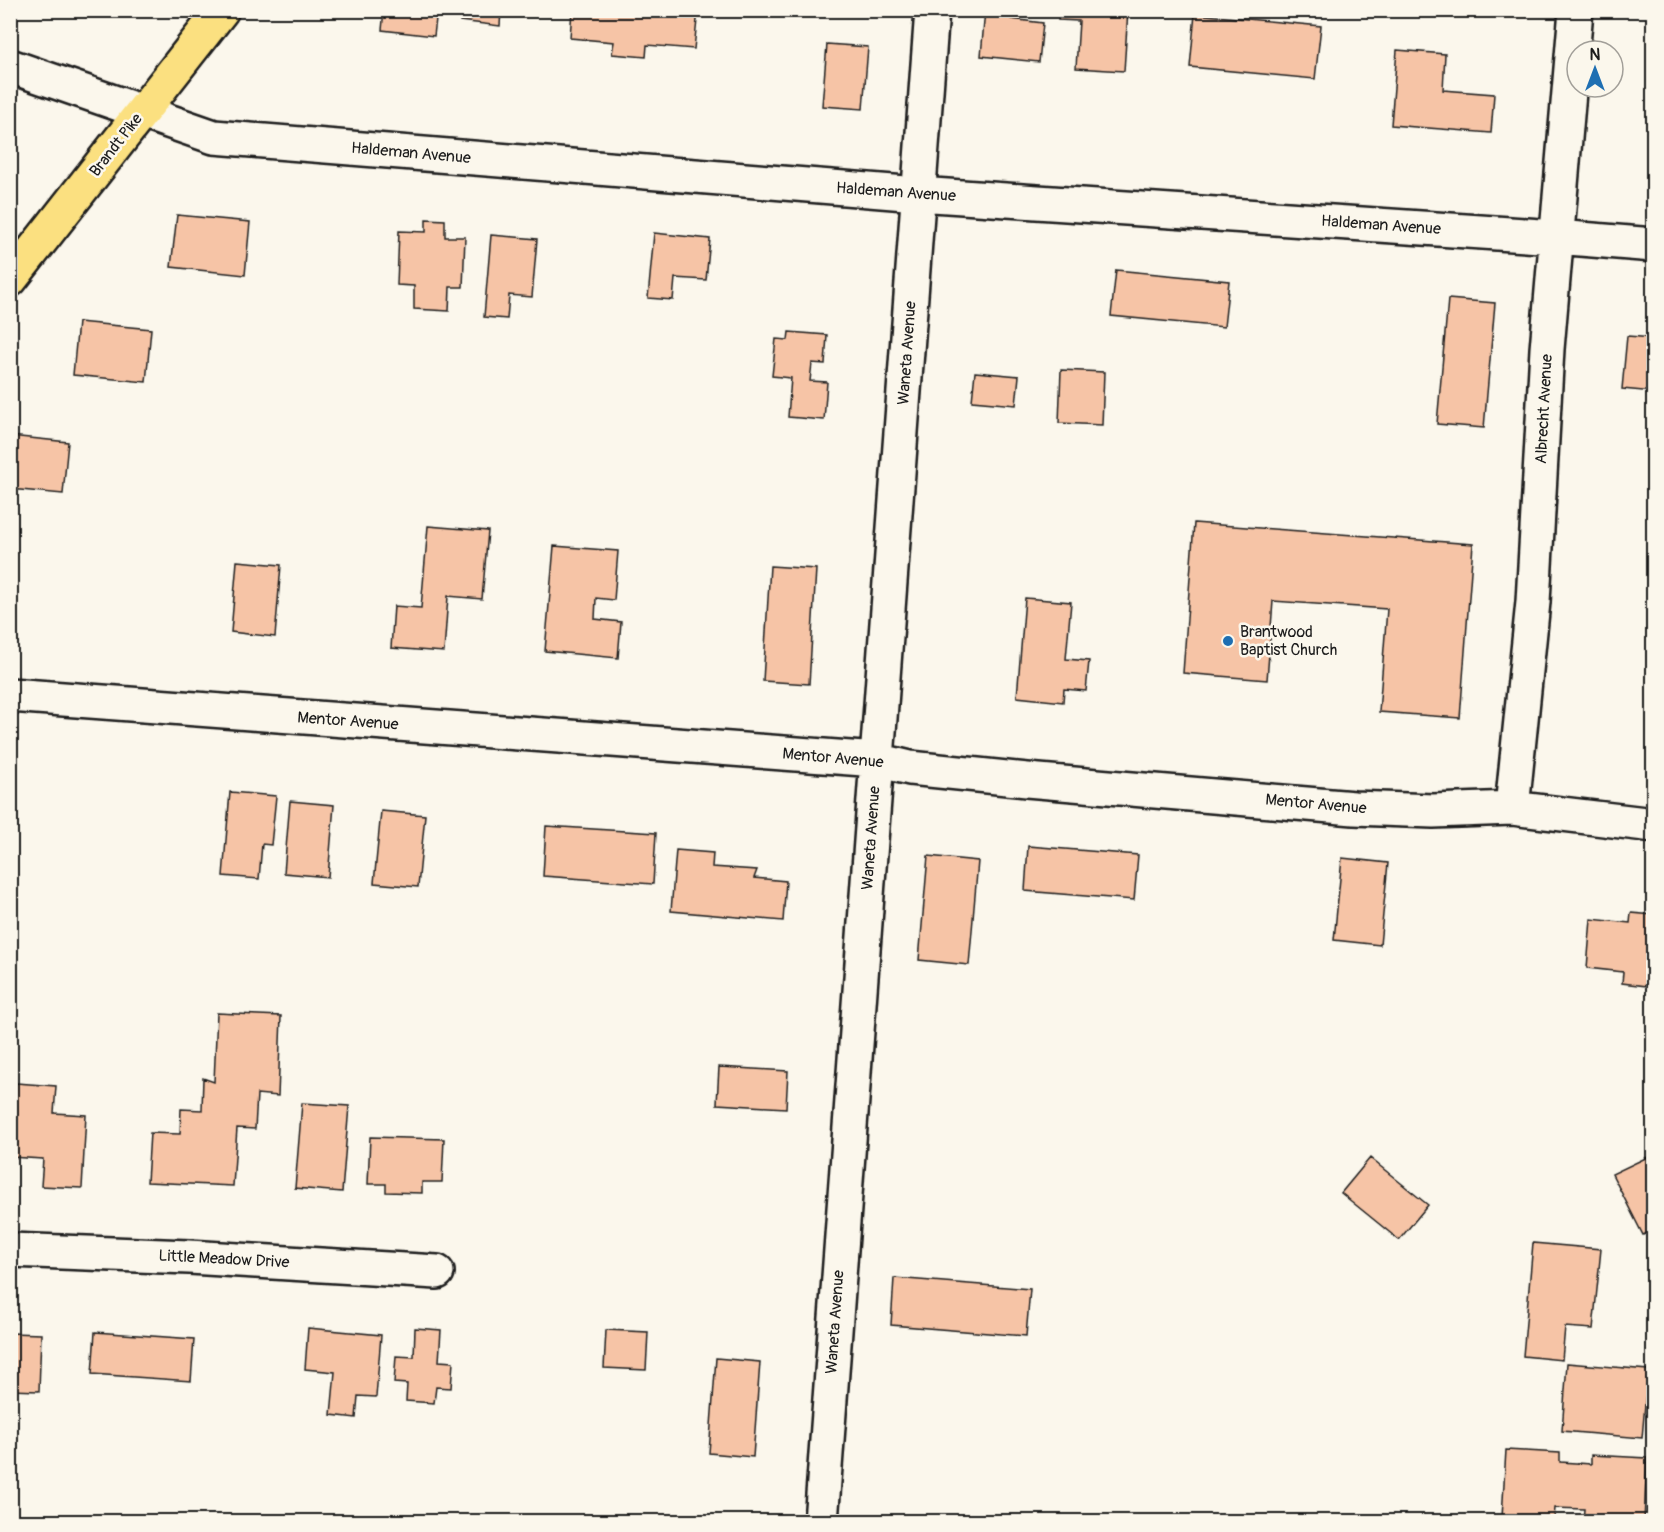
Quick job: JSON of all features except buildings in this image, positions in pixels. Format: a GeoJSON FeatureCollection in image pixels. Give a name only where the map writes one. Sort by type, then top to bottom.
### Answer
{"type":"FeatureCollection","features":[{"type":"Feature","properties":{"kind":"main road","name":"Brandt Pike"},"geometry":{"type":"LineString","coordinates":[[10,280],[222,10]]}},
{"type":"Feature","properties":{"kind":"street","name":"Waneta Avenue"},"geometry":{"type":"LineString","coordinates":[[821,1521],[932,10]]}},
{"type":"Feature","properties":{"kind":"street","name":"Albrecht Avenue"},"geometry":{"type":"LineString","coordinates":[[1512,808],[1533,602],[1546,360],[1576,10]]}},
{"type":"Feature","properties":{"kind":"street","name":"Haldeman Avenue"},"geometry":{"type":"LineString","coordinates":[[10,66],[214,137],[918,194],[1653,245]]}},
{"type":"Feature","properties":{"kind":"street","name":"Mentor Avenue"},"geometry":{"type":"LineString","coordinates":[[10,695],[877,760],[910,768],[1027,780],[1354,808],[1433,811],[1512,808],[1653,825]]}},
{"type":"Feature","properties":{"kind":"street","name":"Little Meadow Drive"},"geometry":{"type":"LineString","coordinates":[[10,1250],[189,1257],[437,1272]]}},
{"type":"Feature","properties":{"kind":"place","name":"Brantwood Baptist Church"},"geometry":{"type":"Point","coordinates":[1228,641]}}]}
